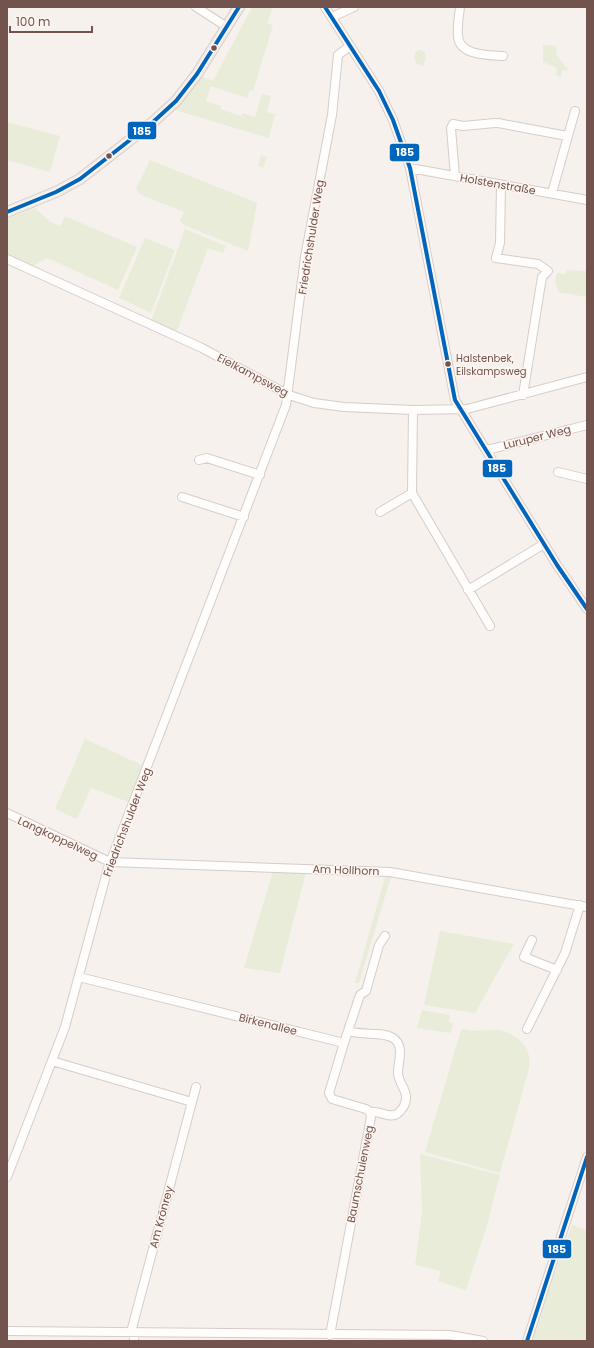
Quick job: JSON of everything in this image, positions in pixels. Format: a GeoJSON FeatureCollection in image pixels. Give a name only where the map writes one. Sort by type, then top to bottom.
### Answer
{"type":"FeatureCollection","features":[{"type":"Feature","properties":{"kind":"main road"},"geometry":{"type":"LineString","coordinates":[[7,212],[56,192],[80,179],[153,122],[186,89],[239,7]]}},
{"type":"Feature","properties":{"kind":"street"},"geometry":{"type":"LineString","coordinates":[[196,7],[226,27]]}},
{"type":"Feature","properties":{"kind":"street"},"geometry":{"type":"LineString","coordinates":[[326,7],[350,46]]}},
{"type":"Feature","properties":{"kind":"street"},"geometry":{"type":"LineString","coordinates":[[332,17],[354,7]]}},
{"type":"Feature","properties":{"kind":"street"},"geometry":{"type":"LineString","coordinates":[[460,7],[459,42],[470,52],[476,54],[503,56]]}},
{"type":"Feature","properties":{"kind":"street","name":"Luruper Weg"},"geometry":{"type":"LineString","coordinates":[[350,46],[364,65],[386,105],[410,168],[452,390],[459,409],[587,609]]}},
{"type":"Feature","properties":{"kind":"street","name":"Friedrichshulder Weg"},"geometry":{"type":"LineString","coordinates":[[7,1177],[65,1027],[110,862],[244,517],[289,395],[305,257],[332,115],[335,68],[338,55],[350,46]]}},
{"type":"Feature","properties":{"kind":"street"},"geometry":{"type":"LineString","coordinates":[[552,194],[575,111]]}},
{"type":"Feature","properties":{"kind":"street"},"geometry":{"type":"LineString","coordinates":[[455,176],[451,128],[453,124],[463,126],[496,123],[567,136]]}},
{"type":"Feature","properties":{"kind":"street","name":"Holstenstraße"},"geometry":{"type":"LineString","coordinates":[[410,168],[587,200]]}},
{"type":"Feature","properties":{"kind":"street"},"geometry":{"type":"LineString","coordinates":[[501,184],[500,243],[496,258],[538,264],[548,271],[542,277],[524,395]]}},
{"type":"Feature","properties":{"kind":"street","name":"Eielkampsweg"},"geometry":{"type":"LineString","coordinates":[[7,259],[202,348],[289,395],[314,403],[344,407],[413,410],[459,409],[524,395],[587,377]]}},
{"type":"Feature","properties":{"kind":"street"},"geometry":{"type":"LineString","coordinates":[[413,410],[412,493],[490,626]]}},
{"type":"Feature","properties":{"kind":"street","name":"Luruper Weg"},"geometry":{"type":"LineString","coordinates":[[486,450],[587,424]]}},
{"type":"Feature","properties":{"kind":"street"},"geometry":{"type":"LineString","coordinates":[[199,460],[207,458],[260,475]]}},
{"type":"Feature","properties":{"kind":"street"},"geometry":{"type":"LineString","coordinates":[[558,472],[587,479]]}},
{"type":"Feature","properties":{"kind":"street"},"geometry":{"type":"LineString","coordinates":[[380,512],[412,493]]}},
{"type":"Feature","properties":{"kind":"street"},"geometry":{"type":"LineString","coordinates":[[182,497],[244,517]]}},
{"type":"Feature","properties":{"kind":"street"},"geometry":{"type":"LineString","coordinates":[[468,590],[544,544]]}},
{"type":"Feature","properties":{"kind":"street","name":"Langkoppelweg"},"geometry":{"type":"LineString","coordinates":[[7,813],[110,862]]}},
{"type":"Feature","properties":{"kind":"street","name":"Am Hollhorn"},"geometry":{"type":"LineString","coordinates":[[110,862],[390,872],[583,906],[557,970],[527,1029]]}},
{"type":"Feature","properties":{"kind":"street"},"geometry":{"type":"LineString","coordinates":[[344,1043],[360,995],[366,990],[380,945],[385,936]]}},
{"type":"Feature","properties":{"kind":"street"},"geometry":{"type":"LineString","coordinates":[[532,940],[524,957],[557,970]]}},
{"type":"Feature","properties":{"kind":"street","name":"Birkenallee"},"geometry":{"type":"LineString","coordinates":[[79,977],[344,1043]]}},
{"type":"Feature","properties":{"kind":"street"},"geometry":{"type":"LineString","coordinates":[[348,1031],[360,1035],[389,1036],[395,1039],[401,1050],[398,1077],[406,1096],[405,1105],[392,1116],[370,1112]]}},
{"type":"Feature","properties":{"kind":"street","name":"Baumschulenweg"},"geometry":{"type":"LineString","coordinates":[[330,1335],[371,1117],[370,1112],[366,1109],[332,1099],[329,1093],[344,1043]]}},
{"type":"Feature","properties":{"kind":"street"},"geometry":{"type":"LineString","coordinates":[[52,1061],[192,1102]]}},
{"type":"Feature","properties":{"kind":"street","name":"Am Krönrey"},"geometry":{"type":"LineString","coordinates":[[133,1335],[196,1087]]}},
{"type":"Feature","properties":{"kind":"street"},"geometry":{"type":"LineString","coordinates":[[527,1341],[587,1157]]}},
{"type":"Feature","properties":{"kind":"street"},"geometry":{"type":"LineString","coordinates":[[7,1331],[133,1335],[330,1335],[383,1338],[409,1334],[450,1335],[483,1341]]}},
{"type":"Feature","properties":{"kind":"green space"},"geometry":{"type":"Polygon","coordinates":[[[252,7],[273,7],[267,23],[273,25],[253,91],[250,90],[247,98],[211,86],[206,101],[221,106],[220,109],[241,116],[243,113],[255,117],[262,94],[271,96],[267,112],[275,114],[269,138],[175,110],[203,77],[213,81],[252,7]]]}},
{"type":"Feature","properties":{"kind":"green space"},"geometry":{"type":"Polygon","coordinates":[[[543,45],[557,46],[556,54],[569,71],[562,70],[561,77],[556,75],[557,68],[543,62],[543,45]]]}},
{"type":"Feature","properties":{"kind":"green space"},"geometry":{"type":"Polygon","coordinates":[[[421,50],[425,53],[426,59],[423,66],[417,64],[414,58],[416,51],[421,50]]]}},
{"type":"Feature","properties":{"kind":"green space"},"geometry":{"type":"Polygon","coordinates":[[[7,122],[60,136],[50,172],[7,160],[7,122]]]}},
{"type":"Feature","properties":{"kind":"green space"},"geometry":{"type":"Polygon","coordinates":[[[261,155],[267,157],[263,168],[258,166],[261,155]]]}},
{"type":"Feature","properties":{"kind":"green space"},"geometry":{"type":"Polygon","coordinates":[[[150,160],[257,203],[248,251],[184,225],[180,221],[184,212],[141,195],[136,189],[150,160]]]}},
{"type":"Feature","properties":{"kind":"green space"},"geometry":{"type":"Polygon","coordinates":[[[35,208],[49,221],[60,226],[65,216],[137,247],[118,290],[47,258],[31,267],[7,256],[7,219],[35,208]]]}},
{"type":"Feature","properties":{"kind":"green space"},"geometry":{"type":"Polygon","coordinates":[[[185,229],[226,246],[223,253],[208,248],[176,333],[151,321],[185,229]]]}},
{"type":"Feature","properties":{"kind":"green space"},"geometry":{"type":"Polygon","coordinates":[[[145,238],[175,250],[151,313],[119,298],[145,238]]]}},
{"type":"Feature","properties":{"kind":"green space"},"geometry":{"type":"Polygon","coordinates":[[[567,270],[587,271],[587,297],[558,292],[555,281],[557,273],[566,274],[567,270]]]}},
{"type":"Feature","properties":{"kind":"green space"},"geometry":{"type":"Polygon","coordinates":[[[85,739],[144,766],[131,803],[91,788],[77,819],[55,809],[85,739]]]}},
{"type":"Feature","properties":{"kind":"green space"},"geometry":{"type":"Polygon","coordinates":[[[273,871],[306,872],[280,973],[244,968],[273,871]]]}},
{"type":"Feature","properties":{"kind":"green space"},"geometry":{"type":"Polygon","coordinates":[[[393,875],[389,883],[359,983],[355,983],[385,877],[393,875]]]}},
{"type":"Feature","properties":{"kind":"green space"},"geometry":{"type":"Polygon","coordinates":[[[440,931],[514,944],[475,1013],[424,1005],[440,931]]]}},
{"type":"Feature","properties":{"kind":"green space"},"geometry":{"type":"Polygon","coordinates":[[[422,1010],[450,1015],[449,1022],[453,1023],[451,1033],[417,1028],[422,1010]]]}},
{"type":"Feature","properties":{"kind":"green space"},"geometry":{"type":"Polygon","coordinates":[[[461,1030],[472,1031],[502,1031],[517,1038],[528,1051],[529,1068],[500,1173],[425,1152],[461,1030]]]}},
{"type":"Feature","properties":{"kind":"green space"},"geometry":{"type":"Polygon","coordinates":[[[420,1154],[500,1175],[486,1229],[466,1290],[438,1281],[441,1271],[415,1265],[422,1212],[420,1154]]]}},
{"type":"Feature","properties":{"kind":"green space"},"geometry":{"type":"Polygon","coordinates":[[[572,1225],[587,1230],[587,1341],[531,1341],[572,1225]]]}},
{"type":"Feature","properties":{"kind":"transit line","name":"185"},"geometry":{"type":"LineString","coordinates":[[7,212],[56,192],[80,179],[153,122],[176,101],[197,74],[239,7]]}},
{"type":"Feature","properties":{"kind":"transit line","name":"185"},"geometry":{"type":"LineString","coordinates":[[325,7],[379,91],[393,120],[410,168],[455,400],[557,565],[587,609]]}},
{"type":"Feature","properties":{"kind":"transit line","name":"185"},"geometry":{"type":"LineString","coordinates":[[527,1341],[587,1157]]}},
{"type":"Feature","properties":{"kind":"place","name":"Halstenbek, Eilskampsweg"},"geometry":{"type":"Point","coordinates":[448,364]}}]}
